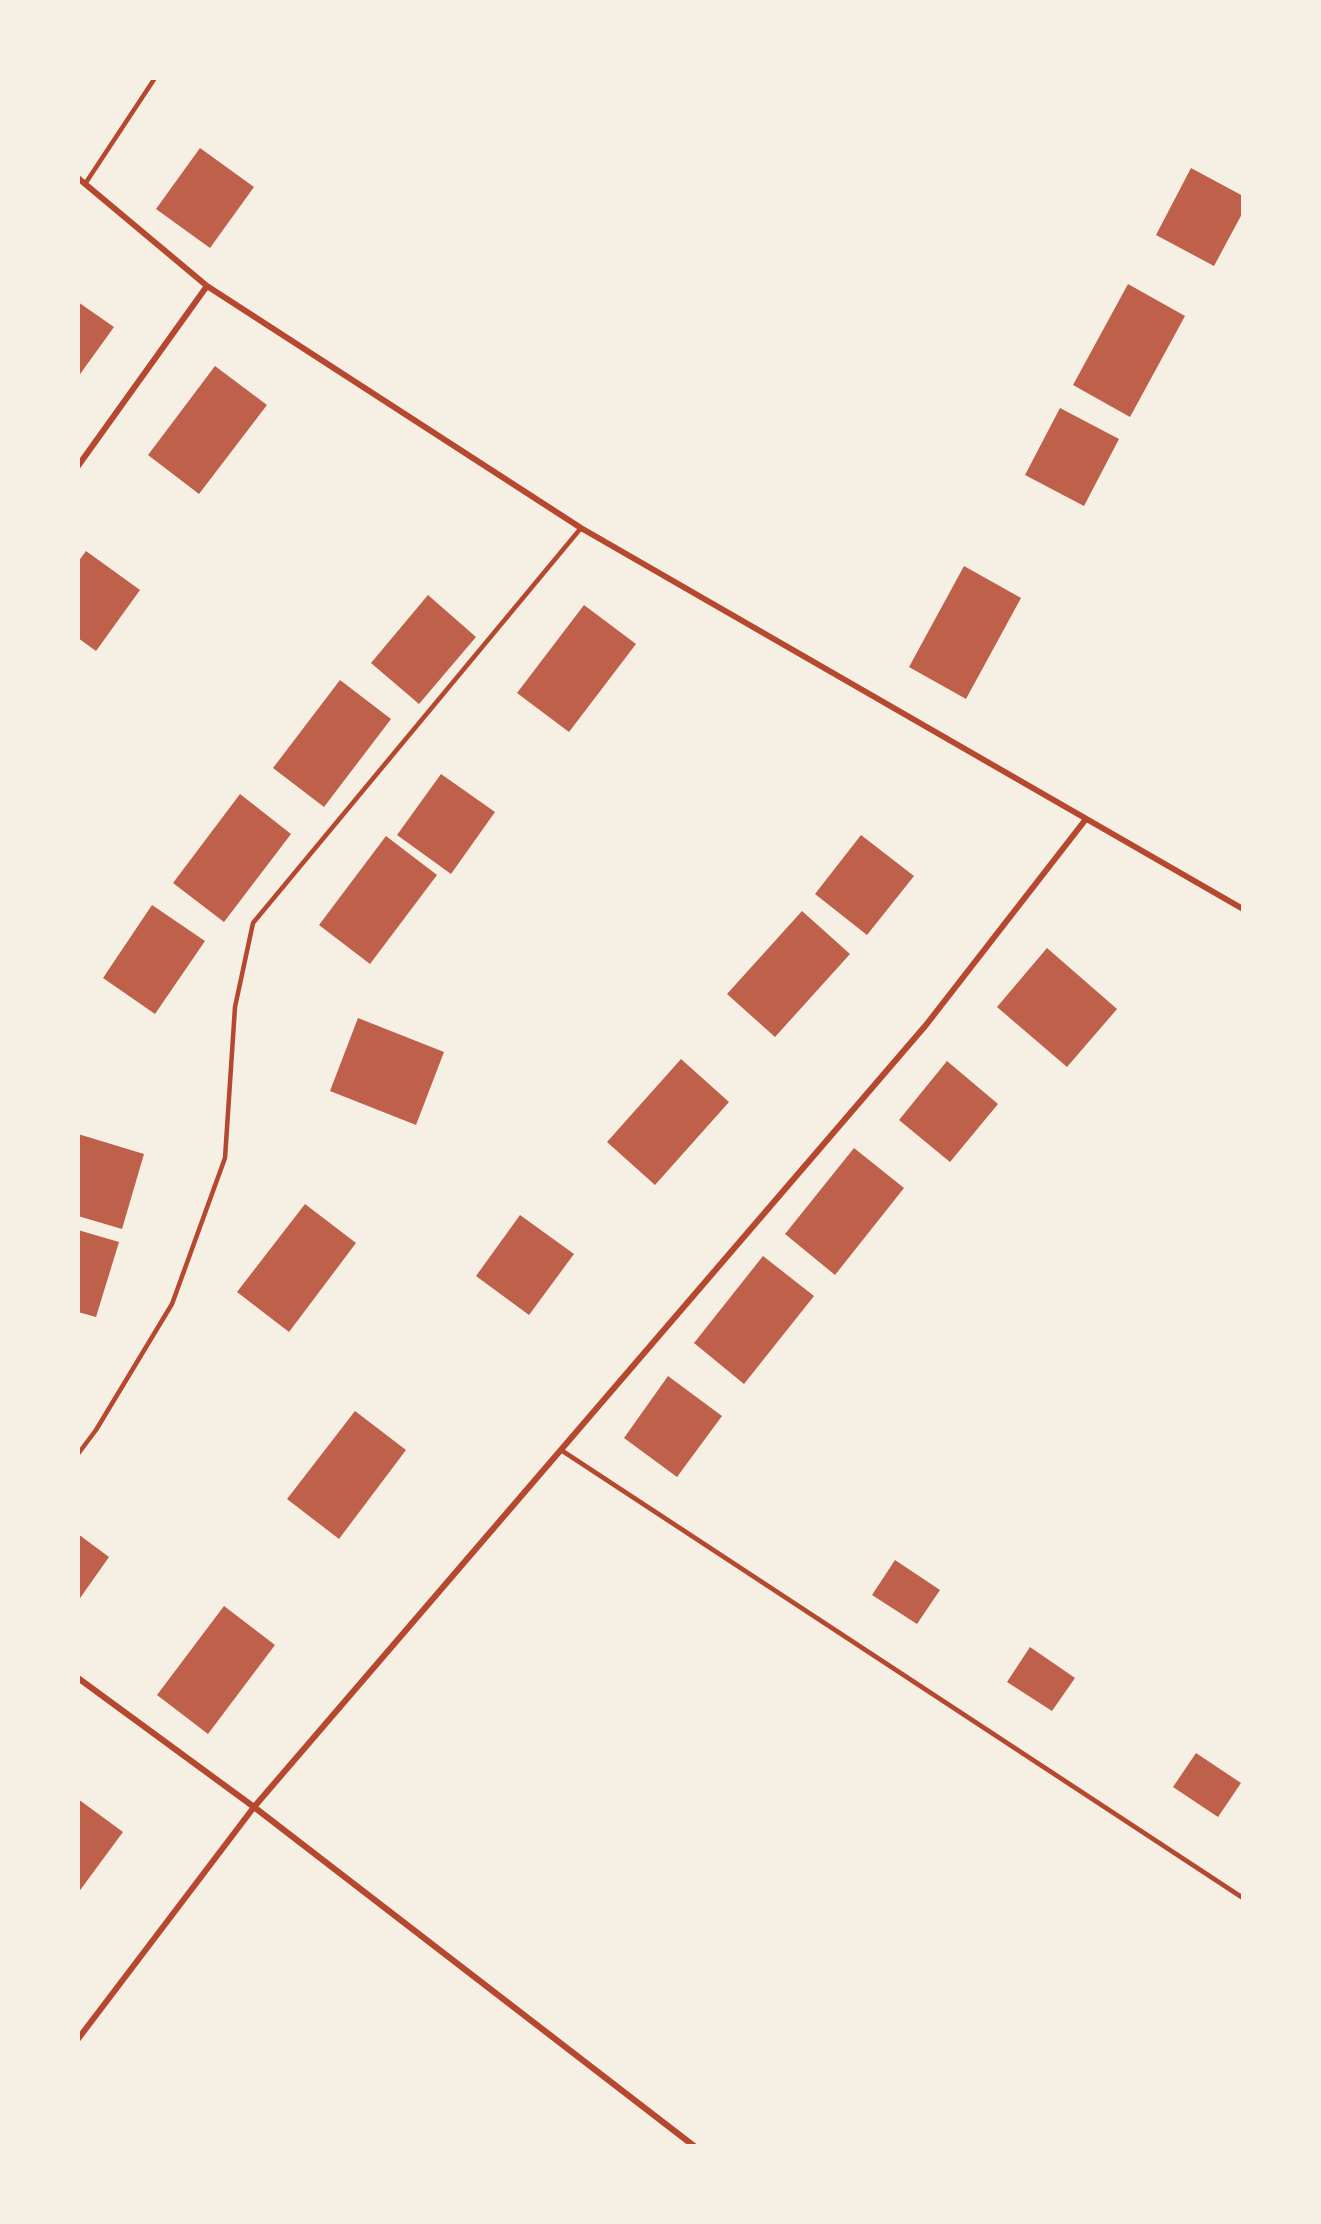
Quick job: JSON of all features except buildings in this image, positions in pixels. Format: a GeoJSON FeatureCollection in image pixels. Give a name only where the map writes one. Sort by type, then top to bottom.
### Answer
{"type":"FeatureCollection","features":[{"type":"Feature","properties":{"kind":"street"},"geometry":{"type":"LineString","coordinates":[[78,178],[207,286],[581,528],[1243,909]]}},
{"type":"Feature","properties":{"kind":"street"},"geometry":{"type":"LineString","coordinates":[[78,466],[207,286]]}},
{"type":"Feature","properties":{"kind":"street"},"geometry":{"type":"LineString","coordinates":[[78,2039],[254,1807],[926,1024],[1086,819]]}},
{"type":"Feature","properties":{"kind":"street"},"geometry":{"type":"LineString","coordinates":[[78,1678],[254,1807],[694,2146]]}},
{"type":"Feature","properties":{"kind":"lane"},"geometry":{"type":"LineString","coordinates":[[85,184],[154,78]]}},
{"type":"Feature","properties":{"kind":"lane"},"geometry":{"type":"LineString","coordinates":[[78,1454],[96,1430],[172,1304],[225,1158],[235,1007],[253,923],[581,528]]}},
{"type":"Feature","properties":{"kind":"lane"},"geometry":{"type":"LineString","coordinates":[[561,1450],[1243,1898]]}}]}
